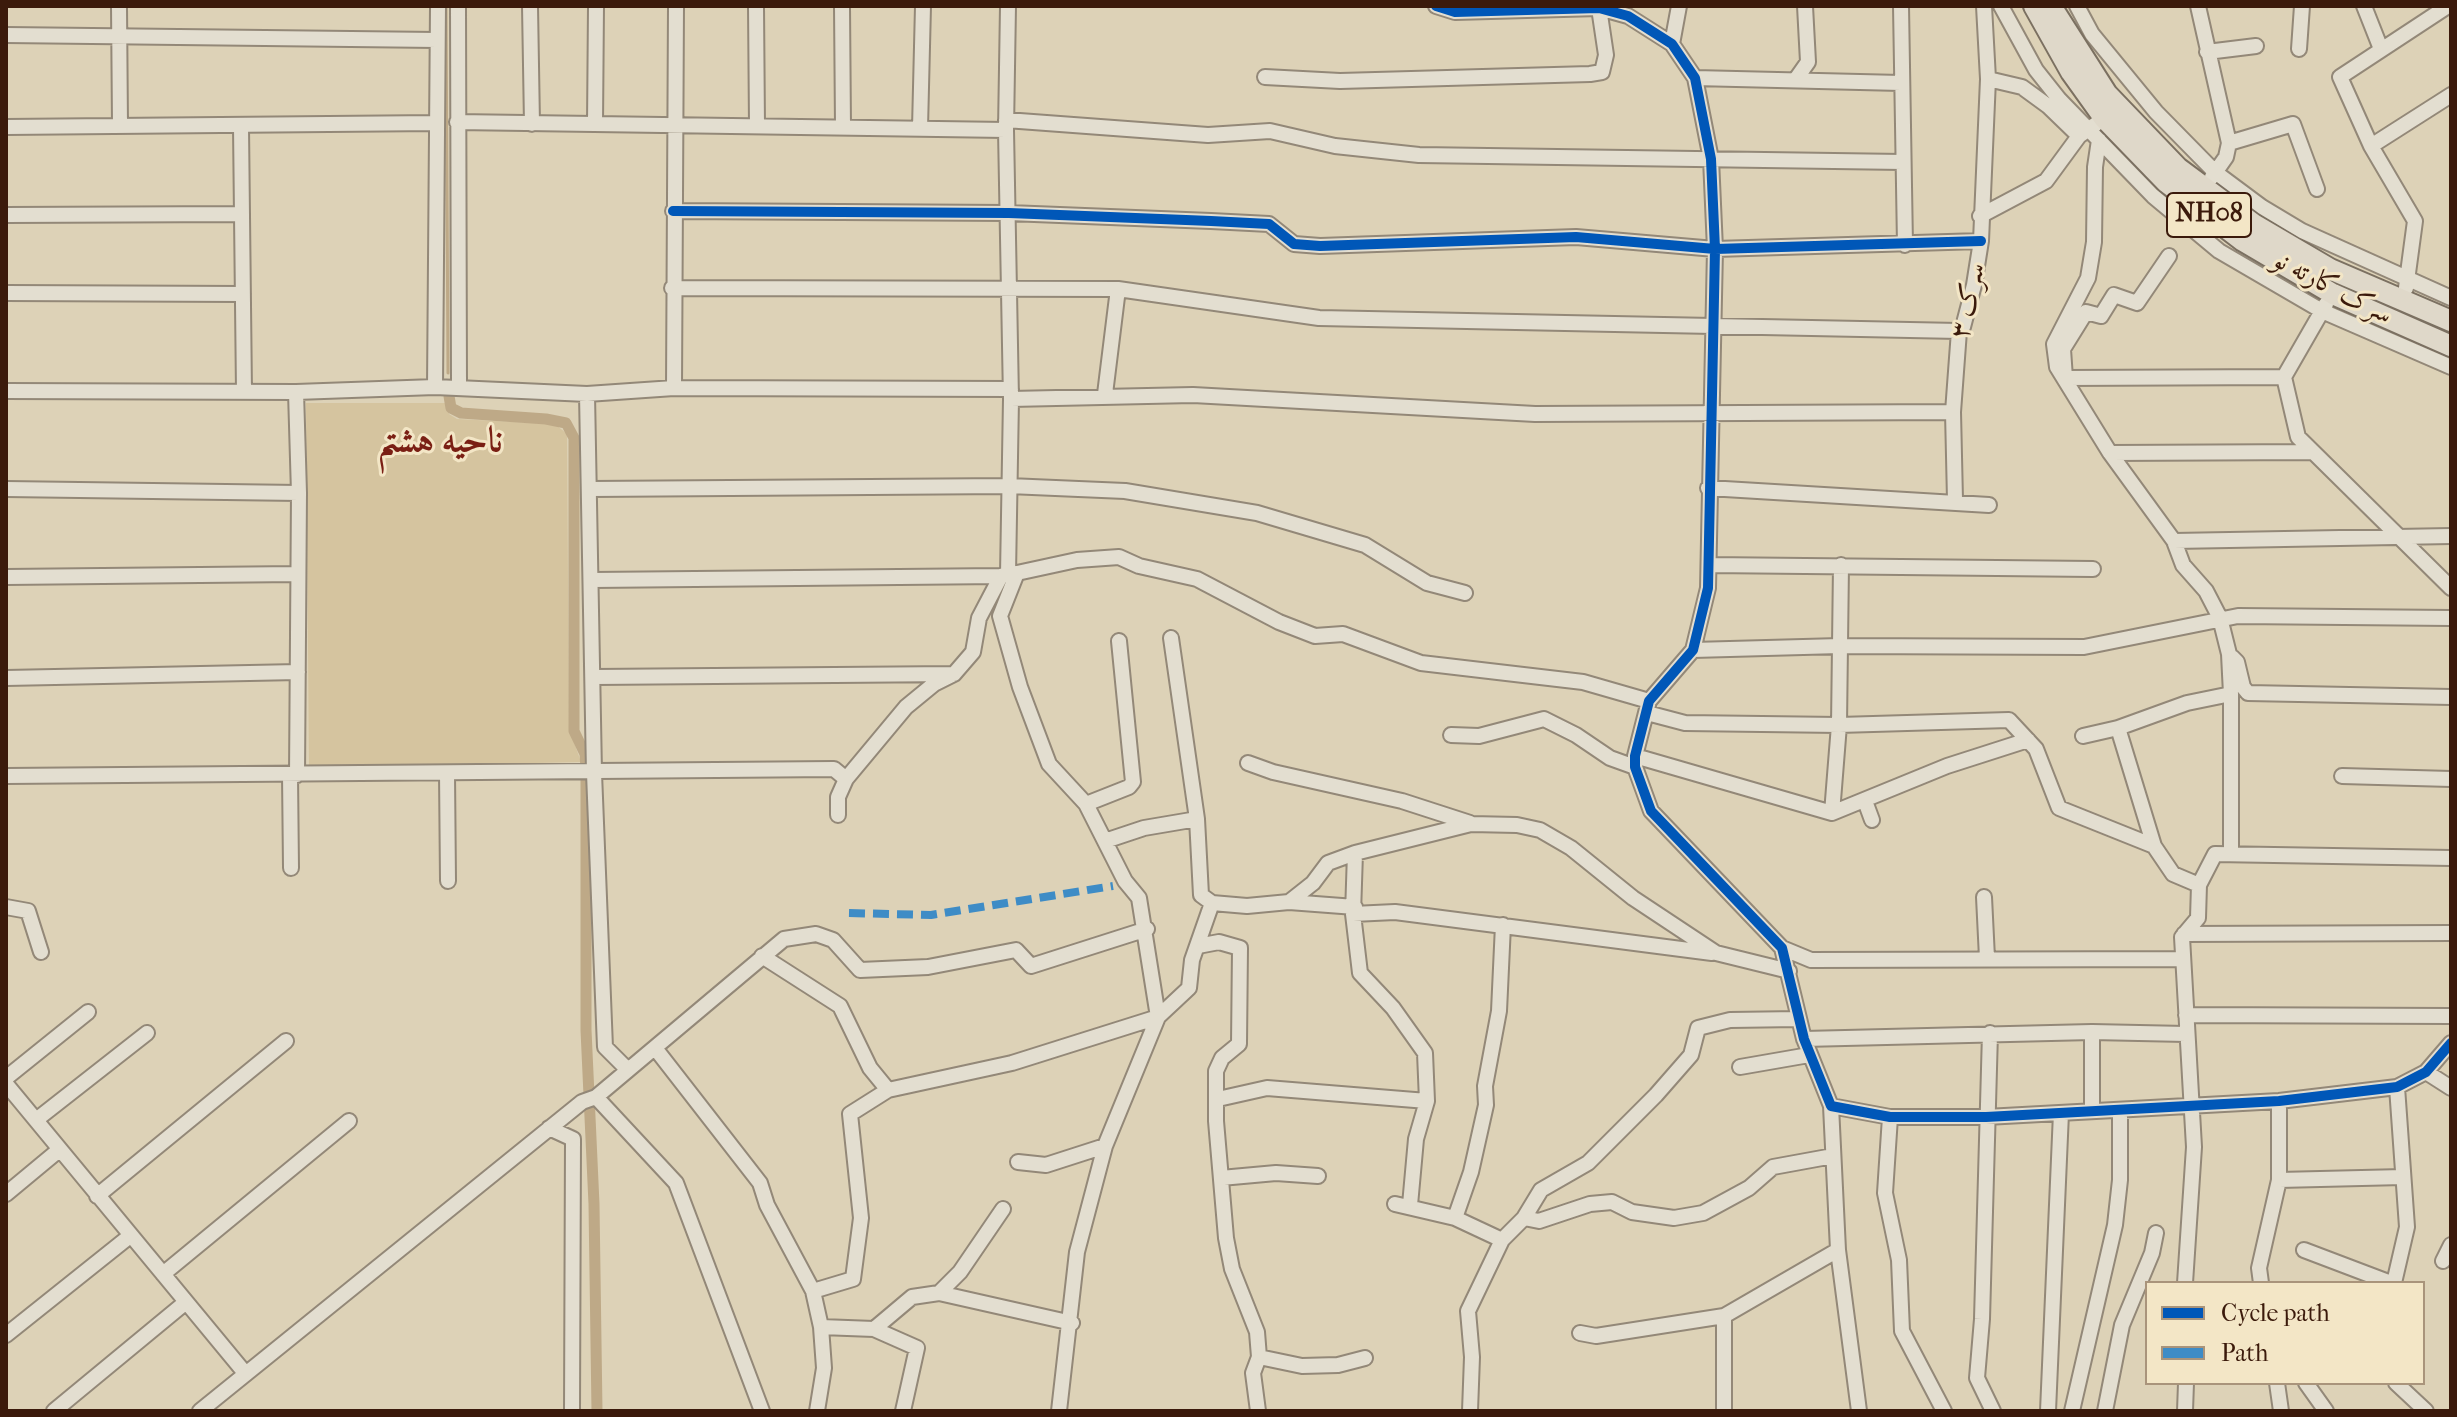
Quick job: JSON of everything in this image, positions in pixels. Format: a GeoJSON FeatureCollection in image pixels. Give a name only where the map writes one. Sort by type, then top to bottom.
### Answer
{"type":"FeatureCollection","features":[{"type":"Feature","properties":{"kind":"highway","name":"سرک کارته نو"},"geometry":{"type":"LineString","coordinates":[[2034,6],[2071,72],[2092,131],[2172,175],[2249,233],[2327,302],[2451,346]]}},
{"type":"Feature","properties":{"kind":"highway","name":"سرک کارته نو"},"geometry":{"type":"LineString","coordinates":[[2051,6],[2107,94],[2172,175],[2210,180],[2249,233],[2330,269],[2405,290],[2451,321]]}},
{"type":"Feature","properties":{"kind":"street"},"geometry":{"type":"LineString","coordinates":[[119,6],[120,125]]}},
{"type":"Feature","properties":{"kind":"street"},"geometry":{"type":"LineString","coordinates":[[435,387],[438,6]]}},
{"type":"Feature","properties":{"kind":"street"},"geometry":{"type":"LineString","coordinates":[[458,6],[459,387]]}},
{"type":"Feature","properties":{"kind":"street"},"geometry":{"type":"LineString","coordinates":[[530,6],[532,124]]}},
{"type":"Feature","properties":{"kind":"street"},"geometry":{"type":"LineString","coordinates":[[595,124],[596,6]]}},
{"type":"Feature","properties":{"kind":"street"},"geometry":{"type":"LineString","coordinates":[[674,388],[672,288],[676,6]]}},
{"type":"Feature","properties":{"kind":"street"},"geometry":{"type":"LineString","coordinates":[[756,6],[757,126]]}},
{"type":"Feature","properties":{"kind":"street"},"geometry":{"type":"LineString","coordinates":[[842,6],[843,127]]}},
{"type":"Feature","properties":{"kind":"street"},"geometry":{"type":"LineString","coordinates":[[920,128],[923,6]]}},
{"type":"Feature","properties":{"kind":"street"},"geometry":{"type":"LineString","coordinates":[[1008,6],[1006,125],[1011,394],[1008,575],[1000,616],[1020,687],[1049,764],[1086,804],[1125,881],[1139,898],[1147,929],[1158,1017]]}},
{"type":"Feature","properties":{"kind":"street"},"geometry":{"type":"LineString","coordinates":[[1436,6],[1455,12],[1599,8],[1628,16],[1672,44],[1695,78],[1711,159],[1715,249],[1709,415],[1709,565],[1703,617],[1693,650],[1648,707],[1635,761],[1651,811],[1782,948],[1811,960],[2183,959]]}},
{"type":"Feature","properties":{"kind":"street"},"geometry":{"type":"LineString","coordinates":[[1672,44],[1679,6]]}},
{"type":"Feature","properties":{"kind":"street"},"geometry":{"type":"LineString","coordinates":[[1796,79],[1808,62],[1805,6]]}},
{"type":"Feature","properties":{"kind":"street"},"geometry":{"type":"LineString","coordinates":[[1901,6],[1905,245]]}},
{"type":"Feature","properties":{"kind":"street","name":"سرک ۳"},"geometry":{"type":"LineString","coordinates":[[1955,500],[1953,412],[1959,331],[1967,313],[1981,241],[1988,79],[1984,6]]}},
{"type":"Feature","properties":{"kind":"street"},"geometry":{"type":"LineString","coordinates":[[2001,6],[2036,70],[2153,196],[2219,251],[2327,302],[2451,367]]}},
{"type":"Feature","properties":{"kind":"street"},"geometry":{"type":"LineString","coordinates":[[2077,6],[2092,34],[2210,180],[2405,290],[2451,298]]}},
{"type":"Feature","properties":{"kind":"street"},"geometry":{"type":"LineString","coordinates":[[2198,6],[2229,143],[2226,157],[2210,180]]}},
{"type":"Feature","properties":{"kind":"street"},"geometry":{"type":"LineString","coordinates":[[2299,49],[2302,6]]}},
{"type":"Feature","properties":{"kind":"street"},"geometry":{"type":"LineString","coordinates":[[2364,6],[2381,49]]}},
{"type":"Feature","properties":{"kind":"street"},"geometry":{"type":"LineString","coordinates":[[2405,290],[2415,221],[2371,146],[2340,77],[2448,6]]}},
{"type":"Feature","properties":{"kind":"street"},"geometry":{"type":"LineString","coordinates":[[1265,77],[1340,81],[1602,72],[1606,55],[1599,8]]}},
{"type":"Feature","properties":{"kind":"street"},"geometry":{"type":"LineString","coordinates":[[6,35],[437,40]]}},
{"type":"Feature","properties":{"kind":"street"},"geometry":{"type":"LineString","coordinates":[[2207,52],[2256,46]]}},
{"type":"Feature","properties":{"kind":"street"},"geometry":{"type":"LineString","coordinates":[[1695,78],[1901,83]]}},
{"type":"Feature","properties":{"kind":"street"},"geometry":{"type":"LineString","coordinates":[[1988,79],[2022,87],[2092,131]]}},
{"type":"Feature","properties":{"kind":"street"},"geometry":{"type":"LineString","coordinates":[[2371,146],[2451,95]]}},
{"type":"Feature","properties":{"kind":"street"},"geometry":{"type":"LineString","coordinates":[[457,122],[920,128],[1006,125],[1208,135],[1270,131],[1335,146],[1419,155],[1903,162]]}},
{"type":"Feature","properties":{"kind":"street"},"geometry":{"type":"LineString","coordinates":[[6,127],[436,123]]}},
{"type":"Feature","properties":{"kind":"street"},"geometry":{"type":"LineString","coordinates":[[2229,143],[2293,124],[2317,189]]}},
{"type":"Feature","properties":{"kind":"street"},"geometry":{"type":"LineString","coordinates":[[241,127],[244,392]]}},
{"type":"Feature","properties":{"kind":"street"},"geometry":{"type":"LineString","coordinates":[[1980,216],[2046,181],[2092,131]]}},
{"type":"Feature","properties":{"kind":"street"},"geometry":{"type":"LineString","coordinates":[[2092,131],[2094,242],[2088,278],[2054,344],[2057,367],[2110,453],[2174,541],[2183,565],[2206,591],[2220,618],[2229,654],[2231,694],[2231,853]]}},
{"type":"Feature","properties":{"kind":"street"},"geometry":{"type":"LineString","coordinates":[[673,211],[1009,213],[1269,224],[1294,244],[1320,246],[1576,237],[1715,249],[1981,241]]}},
{"type":"Feature","properties":{"kind":"street"},"geometry":{"type":"LineString","coordinates":[[6,215],[242,214]]}},
{"type":"Feature","properties":{"kind":"street"},"geometry":{"type":"LineString","coordinates":[[2065,378],[2063,349],[2086,312],[2102,316],[2116,295],[2137,303],[2169,256]]}},
{"type":"Feature","properties":{"kind":"street"},"geometry":{"type":"LineString","coordinates":[[672,288],[1010,292],[1118,289],[1319,318],[1959,331]]}},
{"type":"Feature","properties":{"kind":"street"},"geometry":{"type":"LineString","coordinates":[[1105,394],[1118,289]]}},
{"type":"Feature","properties":{"kind":"street"},"geometry":{"type":"LineString","coordinates":[[6,293],[243,294]]}},
{"type":"Feature","properties":{"kind":"street"},"geometry":{"type":"LineString","coordinates":[[2327,302],[2284,377],[2298,437],[2451,588]]}},
{"type":"Feature","properties":{"kind":"street"},"geometry":{"type":"LineString","coordinates":[[2065,378],[2284,377]]}},
{"type":"Feature","properties":{"kind":"street"},"geometry":{"type":"LineString","coordinates":[[6,391],[296,392],[459,387],[587,394],[674,388],[1193,395],[1535,414],[1953,412]]}},
{"type":"Feature","properties":{"kind":"street"},"geometry":{"type":"LineString","coordinates":[[291,868],[298,672],[296,392]]}},
{"type":"Feature","properties":{"kind":"street"},"geometry":{"type":"LineString","coordinates":[[587,394],[595,677],[588,773],[605,1047],[628,1070]]}},
{"type":"Feature","properties":{"kind":"street"},"geometry":{"type":"LineString","coordinates":[[2110,453],[2313,452]]}},
{"type":"Feature","properties":{"kind":"street"},"geometry":{"type":"LineString","coordinates":[[591,489],[1009,486],[1125,491],[1257,513],[1365,545],[1427,583],[1465,593]]}},
{"type":"Feature","properties":{"kind":"street"},"geometry":{"type":"LineString","coordinates":[[1708,488],[1878,501],[1955,500],[1989,505]]}},
{"type":"Feature","properties":{"kind":"street"},"geometry":{"type":"LineString","coordinates":[[6,489],[299,493]]}},
{"type":"Feature","properties":{"kind":"street"},"geometry":{"type":"LineString","coordinates":[[2174,541],[2451,536]]}},
{"type":"Feature","properties":{"kind":"street"},"geometry":{"type":"LineString","coordinates":[[593,580],[1008,575],[1077,560],[1119,557],[1139,566],[1197,579],[1279,622],[1315,636],[1343,634],[1421,663],[1583,682],[1685,723],[1839,725],[2009,720],[2036,749],[2059,808],[2154,846]]}},
{"type":"Feature","properties":{"kind":"street"},"geometry":{"type":"LineString","coordinates":[[1709,565],[2093,569]]}},
{"type":"Feature","properties":{"kind":"street"},"geometry":{"type":"LineString","coordinates":[[1832,813],[1839,725],[1841,565]]}},
{"type":"Feature","properties":{"kind":"street"},"geometry":{"type":"LineString","coordinates":[[6,577],[297,574]]}},
{"type":"Feature","properties":{"kind":"street"},"geometry":{"type":"LineString","coordinates":[[838,815],[838,797],[846,779],[906,707],[934,684],[954,674],[973,652],[979,618],[1008,575]]}},
{"type":"Feature","properties":{"kind":"street"},"geometry":{"type":"LineString","coordinates":[[1693,650],[1840,646],[2084,647],[2155,635],[2220,618],[2451,618]]}},
{"type":"Feature","properties":{"kind":"street"},"geometry":{"type":"LineString","coordinates":[[1171,638],[1197,819],[1199,887],[1201,895],[1212,903],[1289,902],[1593,935],[1649,947],[1716,953],[1789,971]]}},
{"type":"Feature","properties":{"kind":"street"},"geometry":{"type":"LineString","coordinates":[[1086,804],[1129,787],[1133,782],[1119,641]]}},
{"type":"Feature","properties":{"kind":"street"},"geometry":{"type":"LineString","coordinates":[[2229,654],[2237,662],[2243,687],[2248,693],[2451,697]]}},
{"type":"Feature","properties":{"kind":"street"},"geometry":{"type":"LineString","coordinates":[[6,678],[298,672]]}},
{"type":"Feature","properties":{"kind":"street"},"geometry":{"type":"LineString","coordinates":[[595,677],[954,674]]}},
{"type":"Feature","properties":{"kind":"street"},"geometry":{"type":"LineString","coordinates":[[2083,736],[2118,728],[2187,703],[2231,694]]}},
{"type":"Feature","properties":{"kind":"street"},"geometry":{"type":"LineString","coordinates":[[1451,735],[1479,736],[1544,719],[1576,735],[1610,758],[1635,761],[1832,813],[1947,766],[2028,740]]}},
{"type":"Feature","properties":{"kind":"street"},"geometry":{"type":"LineString","coordinates":[[2118,728],[2154,846],[2173,874],[2199,885]]}},
{"type":"Feature","properties":{"kind":"street"},"geometry":{"type":"LineString","coordinates":[[1248,763],[1273,772],[1402,801],[1471,824]]}},
{"type":"Feature","properties":{"kind":"street"},"geometry":{"type":"LineString","coordinates":[[6,776],[834,769],[846,779]]}},
{"type":"Feature","properties":{"kind":"street"},"geometry":{"type":"LineString","coordinates":[[447,773],[448,881]]}},
{"type":"Feature","properties":{"kind":"street"},"geometry":{"type":"LineString","coordinates":[[2342,776],[2451,779]]}},
{"type":"Feature","properties":{"kind":"street"},"geometry":{"type":"LineString","coordinates":[[1865,801],[1872,820]]}},
{"type":"Feature","properties":{"kind":"street"},"geometry":{"type":"LineString","coordinates":[[1105,841],[1144,828],[1197,819]]}},
{"type":"Feature","properties":{"kind":"street"},"geometry":{"type":"LineString","coordinates":[[1289,902],[1313,883],[1328,863],[1355,853],[1483,822],[1540,830],[1571,848],[1633,898],[1716,953]]}},
{"type":"Feature","properties":{"kind":"street"},"geometry":{"type":"LineString","coordinates":[[1355,853],[1354,910],[1360,973],[1393,1008],[1425,1053],[1427,1101],[1403,1205],[1455,1218],[1502,1240]]}},
{"type":"Feature","properties":{"kind":"street"},"geometry":{"type":"LineString","coordinates":[[2185,1281],[2194,1147],[2186,1034],[2184,934],[2198,918],[2199,885],[2215,854],[2451,858]]}},
{"type":"Feature","properties":{"kind":"street"},"geometry":{"type":"LineString","coordinates":[[1984,897],[1987,958]]}},
{"type":"Feature","properties":{"kind":"street"},"geometry":{"type":"LineString","coordinates":[[1059,1411],[1072,1323],[1077,1252],[1105,1146],[1158,1017],[1189,988],[1192,960],[1212,903]]}},
{"type":"Feature","properties":{"kind":"street"},"geometry":{"type":"LineString","coordinates":[[6,907],[28,911],[41,952]]}},
{"type":"Feature","properties":{"kind":"street"},"geometry":{"type":"LineString","coordinates":[[1455,1218],[1471,1172],[1486,1105],[1485,1086],[1499,1011],[1503,925]]}},
{"type":"Feature","properties":{"kind":"street"},"geometry":{"type":"LineString","coordinates":[[200,1411],[549,1128],[628,1070],[784,939],[816,934],[833,940],[860,970],[928,967],[1016,950],[1031,966],[1147,929]]}},
{"type":"Feature","properties":{"kind":"street"},"geometry":{"type":"LineString","coordinates":[[2184,934],[2451,933]]}},
{"type":"Feature","properties":{"kind":"street"},"geometry":{"type":"LineString","coordinates":[[1198,946],[1219,942],[1240,948],[1239,1044],[1222,1058],[1216,1071],[1228,1248],[1257,1332],[1259,1357],[1253,1373],[1258,1411]]}},
{"type":"Feature","properties":{"kind":"street"},"geometry":{"type":"LineString","coordinates":[[1782,948],[1804,1039],[1831,1106],[1838,1250],[1859,1411]]}},
{"type":"Feature","properties":{"kind":"street"},"geometry":{"type":"LineString","coordinates":[[762,956],[840,1006],[870,1068],[888,1090]]}},
{"type":"Feature","properties":{"kind":"street"},"geometry":{"type":"LineString","coordinates":[[88,1012],[6,1081],[59,1150],[245,1373]]}},
{"type":"Feature","properties":{"kind":"street"},"geometry":{"type":"LineString","coordinates":[[2186,1015],[2451,1016]]}},
{"type":"Feature","properties":{"kind":"street"},"geometry":{"type":"LineString","coordinates":[[813,1291],[853,1279],[861,1218],[850,1114],[888,1090],[1012,1063],[1158,1017]]}},
{"type":"Feature","properties":{"kind":"street"},"geometry":{"type":"LineString","coordinates":[[1470,1411],[1472,1357],[1468,1311],[1502,1240],[1524,1218],[1541,1190],[1588,1163],[1656,1095],[1691,1055],[1698,1028],[1730,1020],[1798,1019]]}},
{"type":"Feature","properties":{"kind":"street"},"geometry":{"type":"LineString","coordinates":[[2092,1032],[2092,1111]]}},
{"type":"Feature","properties":{"kind":"street"},"geometry":{"type":"LineString","coordinates":[[36,1120],[147,1033]]}},
{"type":"Feature","properties":{"kind":"street"},"geometry":{"type":"LineString","coordinates":[[1804,1039],[1990,1033],[2186,1034]]}},
{"type":"Feature","properties":{"kind":"street"},"geometry":{"type":"LineString","coordinates":[[1990,1033],[1982,1319],[1977,1378],[1993,1411]]}},
{"type":"Feature","properties":{"kind":"street"},"geometry":{"type":"LineString","coordinates":[[97,1196],[286,1041]]}},
{"type":"Feature","properties":{"kind":"street"},"geometry":{"type":"LineString","coordinates":[[1831,1106],[1890,1117],[1986,1117],[2279,1101],[2397,1087],[2426,1072],[2451,1043]]}},
{"type":"Feature","properties":{"kind":"street"},"geometry":{"type":"LineString","coordinates":[[655,1048],[760,1183],[767,1205],[813,1291],[821,1327],[824,1368],[817,1411]]}},
{"type":"Feature","properties":{"kind":"street"},"geometry":{"type":"LineString","coordinates":[[1740,1067],[1809,1055]]}},
{"type":"Feature","properties":{"kind":"street"},"geometry":{"type":"LineString","coordinates":[[2426,1072],[2451,1088]]}},
{"type":"Feature","properties":{"kind":"street"},"geometry":{"type":"LineString","coordinates":[[2393,1281],[2407,1227],[2397,1087]]}},
{"type":"Feature","properties":{"kind":"street"},"geometry":{"type":"LineString","coordinates":[[1218,1099],[1267,1088],[1427,1101]]}},
{"type":"Feature","properties":{"kind":"street"},"geometry":{"type":"LineString","coordinates":[[589,1100],[676,1183],[762,1411]]}},
{"type":"Feature","properties":{"kind":"street"},"geometry":{"type":"LineString","coordinates":[[2261,1281],[2259,1268],[2279,1180],[2279,1101]]}},
{"type":"Feature","properties":{"kind":"street"},"geometry":{"type":"LineString","coordinates":[[2072,1411],[2115,1225],[2120,1180],[2120,1110]]}},
{"type":"Feature","properties":{"kind":"street"},"geometry":{"type":"LineString","coordinates":[[2048,1411],[2061,1113]]}},
{"type":"Feature","properties":{"kind":"street"},"geometry":{"type":"LineString","coordinates":[[1890,1117],[1885,1193],[1899,1260],[1902,1331],[1944,1411]]}},
{"type":"Feature","properties":{"kind":"street"},"geometry":{"type":"LineString","coordinates":[[163,1274],[349,1121]]}},
{"type":"Feature","properties":{"kind":"street"},"geometry":{"type":"LineString","coordinates":[[549,1128],[573,1139],[572,1411]]}},
{"type":"Feature","properties":{"kind":"street"},"geometry":{"type":"LineString","coordinates":[[1018,1162],[1046,1165],[1105,1146]]}},
{"type":"Feature","properties":{"kind":"street"},"geometry":{"type":"LineString","coordinates":[[6,1194],[59,1150]]}},
{"type":"Feature","properties":{"kind":"street"},"geometry":{"type":"LineString","coordinates":[[1524,1218],[1539,1221],[1590,1204],[1612,1202],[1632,1212],[1674,1218],[1703,1213],[1749,1188],[1773,1167],[1833,1156]]}},
{"type":"Feature","properties":{"kind":"street"},"geometry":{"type":"LineString","coordinates":[[1221,1178],[1276,1173],[1318,1176]]}},
{"type":"Feature","properties":{"kind":"street"},"geometry":{"type":"LineString","coordinates":[[2279,1180],[2403,1177]]}},
{"type":"Feature","properties":{"kind":"street"},"geometry":{"type":"LineString","coordinates":[[939,1293],[960,1272],[1003,1209]]}},
{"type":"Feature","properties":{"kind":"street"},"geometry":{"type":"LineString","coordinates":[[2105,1411],[2122,1325],[2152,1253],[2156,1233]]}},
{"type":"Feature","properties":{"kind":"street"},"geometry":{"type":"LineString","coordinates":[[6,1335],[130,1236]]}},
{"type":"Feature","properties":{"kind":"street"},"geometry":{"type":"LineString","coordinates":[[2443,1261],[2451,1245]]}},
{"type":"Feature","properties":{"kind":"street"},"geometry":{"type":"LineString","coordinates":[[1580,1333],[1596,1336],[1724,1316],[1838,1250]]}},
{"type":"Feature","properties":{"kind":"street"},"geometry":{"type":"LineString","coordinates":[[2304,1250],[2387,1281]]}},
{"type":"Feature","properties":{"kind":"street"},"geometry":{"type":"LineString","coordinates":[[874,1329],[912,1297],[939,1293],[1072,1323]]}},
{"type":"Feature","properties":{"kind":"street"},"geometry":{"type":"LineString","coordinates":[[54,1411],[186,1302]]}},
{"type":"Feature","properties":{"kind":"street"},"geometry":{"type":"LineString","coordinates":[[1724,1316],[1724,1411]]}},
{"type":"Feature","properties":{"kind":"street"},"geometry":{"type":"LineString","coordinates":[[821,1327],[874,1329],[917,1348],[903,1411]]}},
{"type":"Feature","properties":{"kind":"street"},"geometry":{"type":"LineString","coordinates":[[1259,1357],[1302,1366],[1338,1365],[1365,1358]]}},
{"type":"Feature","properties":{"kind":"street"},"geometry":{"type":"LineString","coordinates":[[2185,1411],[2186,1385]]}},
{"type":"Feature","properties":{"kind":"street"},"geometry":{"type":"LineString","coordinates":[[2277,1385],[2281,1411]]}},
{"type":"Feature","properties":{"kind":"street"},"geometry":{"type":"LineString","coordinates":[[2307,1385],[2326,1411]]}},
{"type":"Feature","properties":{"kind":"street"},"geometry":{"type":"LineString","coordinates":[[2398,1385],[2426,1411]]}},
{"type":"Feature","properties":{"kind":"shaded area"},"geometry":{"type":"Polygon","coordinates":[[[306,403],[447,403],[449,414],[457,419],[555,424],[567,434],[569,728],[581,762],[309,768],[306,403]]]}},
{"type":"Feature","properties":{"kind":"waterway"},"geometry":{"type":"LineString","coordinates":[[446,6],[448,373]]}},
{"type":"Feature","properties":{"kind":"waterway"},"geometry":{"type":"LineString","coordinates":[[449,396],[451,408],[461,413],[566,423],[574,438],[574,731],[585,754],[586,769],[586,1030],[594,1204],[597,1411]]}},
{"type":"Feature","properties":{"kind":"marked path"},"geometry":{"type":"LineString","coordinates":[[849,913],[931,915],[1113,886]]}},
{"type":"Feature","properties":{"kind":"cycle path"},"geometry":{"type":"LineString","coordinates":[[1436,6],[1455,12],[1599,8],[1628,16],[1672,44],[1695,78],[1711,159],[1715,249],[1708,588],[1693,650],[1649,701],[1635,767],[1651,811],[1782,948],[1804,1039],[1831,1106],[1890,1117],[1986,1117],[2279,1101],[2397,1087],[2426,1072],[2451,1043]]}},
{"type":"Feature","properties":{"kind":"cycle path"},"geometry":{"type":"LineString","coordinates":[[673,211],[1009,213],[1269,224],[1294,244],[1320,246],[1576,237],[1715,249],[1981,241]]}},
{"type":"Feature","properties":{"kind":"district","name":"ناحیه هشتم"},"geometry":{"type":"Point","coordinates":[440,442]}}]}
